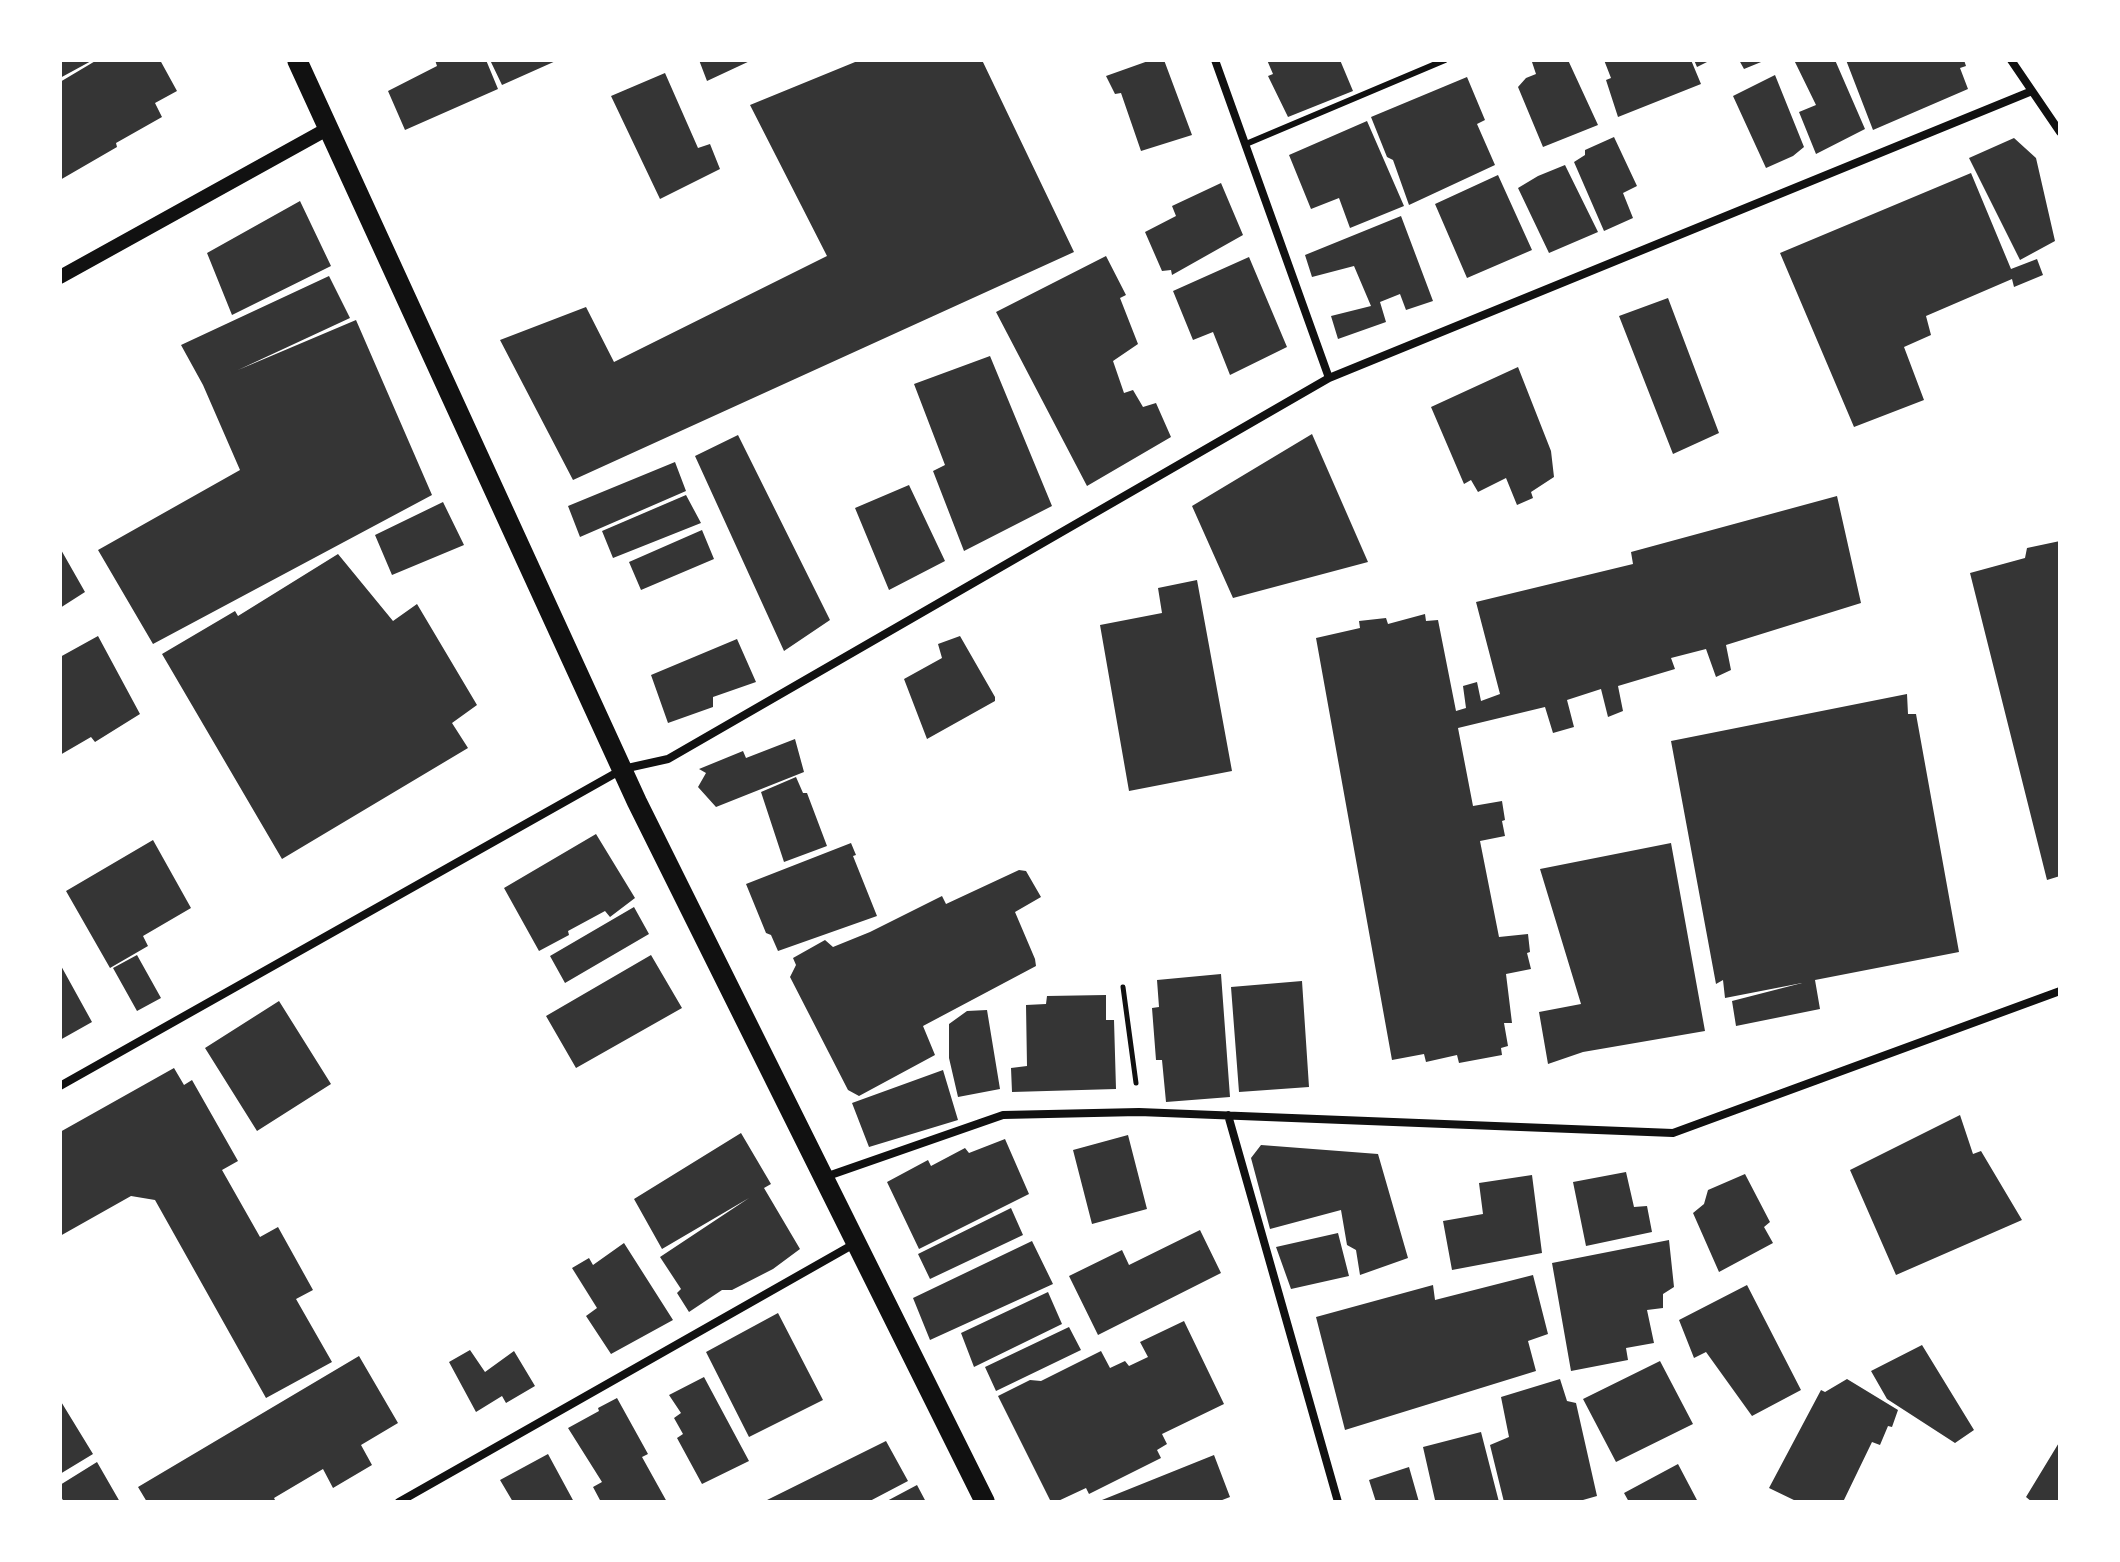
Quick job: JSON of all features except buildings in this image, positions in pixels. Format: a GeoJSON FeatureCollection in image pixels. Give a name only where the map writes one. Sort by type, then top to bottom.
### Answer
{"type":"FeatureCollection","features":[{"type":"Feature","properties":{"kind":"main road"},"geometry":{"type":"LineString","coordinates":[[297,60],[637,802],[985,1502]]}},
{"type":"Feature","properties":{"kind":"street"},"geometry":{"type":"LineString","coordinates":[[1215,60],[1329,378]]}},
{"type":"Feature","properties":{"kind":"street"},"geometry":{"type":"LineString","coordinates":[[2011,60],[2060,132]]}},
{"type":"Feature","properties":{"kind":"street"},"geometry":{"type":"LineString","coordinates":[[60,1086],[623,769],[668,759],[1329,378],[2032,91]]}},
{"type":"Feature","properties":{"kind":"street"},"geometry":{"type":"LineString","coordinates":[[60,277],[329,128]]}},
{"type":"Feature","properties":{"kind":"street"},"geometry":{"type":"LineString","coordinates":[[825,1177],[1003,1115],[1139,1112],[1673,1133],[2060,991]]}},
{"type":"Feature","properties":{"kind":"street"},"geometry":{"type":"LineString","coordinates":[[1228,1115],[1338,1502]]}},
{"type":"Feature","properties":{"kind":"street"},"geometry":{"type":"LineString","coordinates":[[399,1502],[856,1243]]}},
{"type":"Feature","properties":{"kind":"lane"},"geometry":{"type":"LineString","coordinates":[[1246,144],[1445,60]]}},
{"type":"Feature","properties":{"kind":"path"},"geometry":{"type":"LineString","coordinates":[[1123,987],[1139,1112]]}}]}
